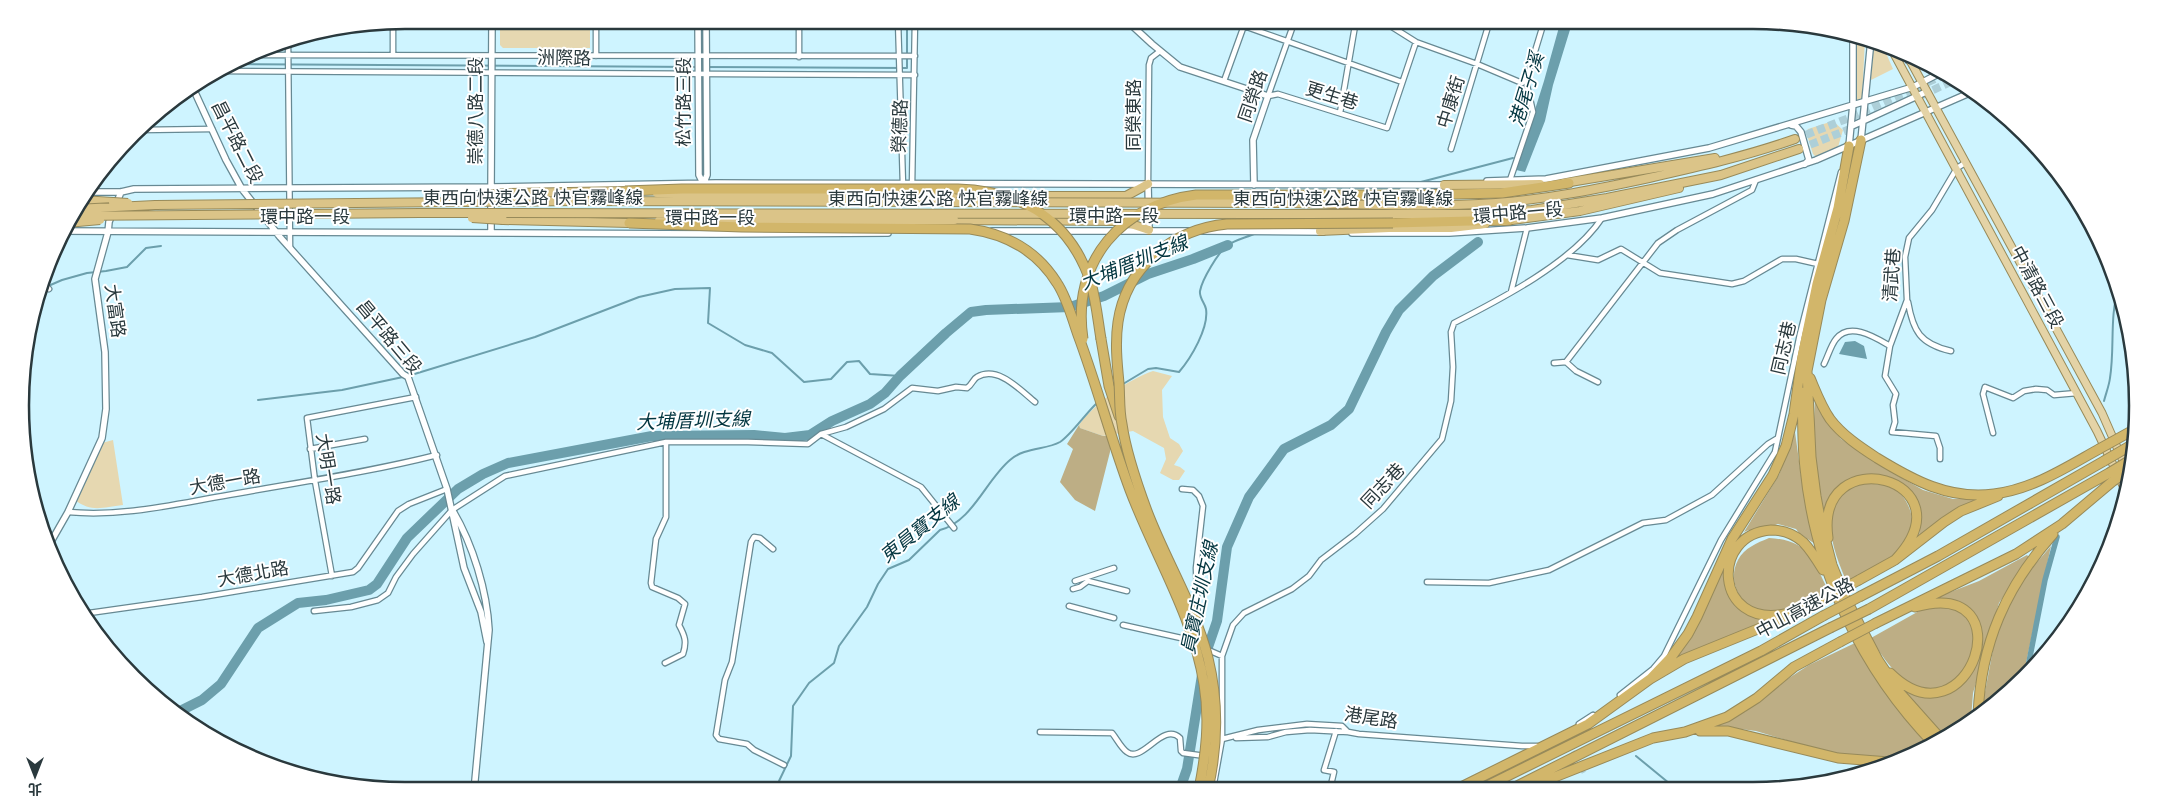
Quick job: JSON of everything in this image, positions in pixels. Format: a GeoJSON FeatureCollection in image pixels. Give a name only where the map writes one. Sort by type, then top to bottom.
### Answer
{"type":"FeatureCollection","features":[{"type":"Feature","properties":{"kind":"highway","name":"東西向快速公路 快官霧峰線"},"geometry":{"type":"LineString","coordinates":[[85,208],[155,205],[575,201],[1468,204],[1530,200],[1605,188],[1754,153],[1795,139]]}},
{"type":"Feature","properties":{"kind":"highway"},"geometry":{"type":"LineString","coordinates":[[1650,679],[1672,656],[1688,634],[1732,539],[1773,475],[1790,432],[1820,300],[1844,221],[1861,140]]}},
{"type":"Feature","properties":{"kind":"highway"},"geometry":{"type":"LineString","coordinates":[[1850,146],[1817,284],[1804,367],[1805,468],[1813,523],[1830,579],[1865,654],[1897,700],[1929,738]]}},
{"type":"Feature","properties":{"kind":"highway","name":"東西向快速公路 快官霧峰線"},"geometry":{"type":"LineString","coordinates":[[80,216],[420,213],[1469,214],[1532,210],[1607,198],[1721,175],[1799,149]]}},
{"type":"Feature","properties":{"kind":"highway"},"geometry":{"type":"LineString","coordinates":[[1085,354],[1082,310],[1084,288],[1088,274],[1100,250],[1125,222],[1152,206],[1175,198],[1196,195],[1412,195],[1502,192],[1569,183],[1678,163],[1754,153]]}},
{"type":"Feature","properties":{"kind":"highway"},"geometry":{"type":"LineString","coordinates":[[1320,231],[1451,228],[1580,211],[1669,191],[1721,175]]}},
{"type":"Feature","properties":{"kind":"highway"},"geometry":{"type":"LineString","coordinates":[[1444,185],[1483,186],[1569,183]]}},
{"type":"Feature","properties":{"kind":"highway"},"geometry":{"type":"LineString","coordinates":[[625,191],[678,195],[1126,196],[1148,184]]}},
{"type":"Feature","properties":{"kind":"highway"},"geometry":{"type":"LineString","coordinates":[[423,203],[505,193],[682,189],[958,189],[980,190],[1016,199],[1037,210],[1058,227],[1072,242],[1084,265],[1094,295],[1109,386],[1147,511],[1197,625],[1212,673],[1217,711],[1216,739],[1209,782]]}},
{"type":"Feature","properties":{"kind":"highway"},"geometry":{"type":"LineString","coordinates":[[89,200],[155,205]]}},
{"type":"Feature","properties":{"kind":"highway"},"geometry":{"type":"LineString","coordinates":[[420,213],[503,220],[742,227],[966,228],[988,231],[1015,243],[1032,255],[1046,267],[1064,296],[1131,492],[1189,629],[1201,665],[1208,726],[1200,782]]}},
{"type":"Feature","properties":{"kind":"highway"},"geometry":{"type":"LineString","coordinates":[[76,222],[131,216]]}},
{"type":"Feature","properties":{"kind":"highway"},"geometry":{"type":"LineString","coordinates":[[629,223],[667,220],[1122,221],[1148,230]]}},
{"type":"Feature","properties":{"kind":"highway"},"geometry":{"type":"LineString","coordinates":[[1121,423],[1117,368],[1118,321],[1124,299],[1134,278],[1166,244],[1202,228],[1221,224],[1510,220]]}},
{"type":"Feature","properties":{"kind":"highway"},"geometry":{"type":"LineString","coordinates":[[1804,367],[1821,403],[1840,430],[1862,448],[1906,476],[1932,487],[1954,493],[1982,494],[2014,490]]}},
{"type":"Feature","properties":{"kind":"highway"},"geometry":{"type":"LineString","coordinates":[[1804,367],[1811,457],[1821,523],[1832,565],[1844,595],[1878,660],[1900,693],[1937,734]]}},
{"type":"Feature","properties":{"kind":"highway"},"geometry":{"type":"LineString","coordinates":[[1471,782],[1588,724],[1650,679],[1684,659],[1798,612],[1860,580],[1895,560],[1961,511],[2052,475],[2128,433]]}},
{"type":"Feature","properties":{"kind":"highway","name":"中山高速公路"},"geometry":{"type":"LineString","coordinates":[[1495,782],[1761,650],[1938,556],[2127,448]]}},
{"type":"Feature","properties":{"kind":"highway","name":"中山高速公路"},"geometry":{"type":"LineString","coordinates":[[1525,782],[1868,609],[2111,477],[2124,466]]}},
{"type":"Feature","properties":{"kind":"highway"},"geometry":{"type":"LineString","coordinates":[[1974,710],[1995,627],[2012,588],[2036,553],[2062,524],[2111,477],[2123,472]]}},
{"type":"Feature","properties":{"kind":"highway"},"geometry":{"type":"LineString","coordinates":[[1832,565],[1827,533],[1831,507],[1835,498],[1847,486],[1866,478],[1878,478],[1898,485],[1905,490],[1914,505],[1917,523],[1914,537],[1895,560]]}},
{"type":"Feature","properties":{"kind":"highway"},"geometry":{"type":"LineString","coordinates":[[1543,782],[1653,738],[1684,732],[1727,717],[1743,708],[1794,667],[1876,623],[2000,563],[2062,524]]}},
{"type":"Feature","properties":{"kind":"highway"},"geometry":{"type":"LineString","coordinates":[[1798,612],[1779,616],[1764,616],[1750,612],[1735,598],[1730,590],[1728,568],[1732,556],[1744,540],[1766,531],[1776,530],[1792,535],[1802,541],[1811,551],[1830,579]]}},
{"type":"Feature","properties":{"kind":"highway"},"geometry":{"type":"LineString","coordinates":[[1878,660],[1906,686],[1925,692],[1935,692],[1951,688],[1970,670],[1975,658],[1978,630],[1966,612],[1956,605],[1949,603],[1927,604],[1898,612]]}},
{"type":"Feature","properties":{"kind":"highway"},"geometry":{"type":"LineString","coordinates":[[1979,706],[1984,672]]}},
{"type":"Feature","properties":{"kind":"highway"},"geometry":{"type":"LineString","coordinates":[[1684,732],[1728,731],[1755,736],[1830,756],[1877,761]]}},
{"type":"Feature","properties":{"kind":"main road","name":"中清路三段"},"geometry":{"type":"LineString","coordinates":[[1896,57],[2077,393],[2122,480]]}},
{"type":"Feature","properties":{"kind":"main road","name":"中清路三段"},"geometry":{"type":"LineString","coordinates":[[1912,64],[2102,413],[2125,464]]}},
{"type":"Feature","properties":{"kind":"street","name":"崇德八路二段"},"geometry":{"type":"LineString","coordinates":[[492,29],[492,232]]}},
{"type":"Feature","properties":{"kind":"street"},"geometry":{"type":"LineString","coordinates":[[596,29],[596,56]]}},
{"type":"Feature","properties":{"kind":"street","name":"松竹路三段"},"geometry":{"type":"LineString","coordinates":[[698,29],[699,175],[703,183],[703,234]]}},
{"type":"Feature","properties":{"kind":"street","name":"松竹路三段"},"geometry":{"type":"LineString","coordinates":[[703,183],[707,175],[706,29]]}},
{"type":"Feature","properties":{"kind":"street"},"geometry":{"type":"LineString","coordinates":[[799,29],[799,56]]}},
{"type":"Feature","properties":{"kind":"street","name":"榮德路"},"geometry":{"type":"LineString","coordinates":[[898,29],[903,232]]}},
{"type":"Feature","properties":{"kind":"street","name":"榮德路"},"geometry":{"type":"LineString","coordinates":[[912,232],[915,75],[910,56],[914,29]]}},
{"type":"Feature","properties":{"kind":"street"},"geometry":{"type":"LineString","coordinates":[[1136,29],[1180,67],[1268,96]]}},
{"type":"Feature","properties":{"kind":"street"},"geometry":{"type":"LineString","coordinates":[[1224,81],[1243,29]]}},
{"type":"Feature","properties":{"kind":"street"},"geometry":{"type":"LineString","coordinates":[[1253,29],[1402,82],[1416,42]]}},
{"type":"Feature","properties":{"kind":"street","name":"同榮路"},"geometry":{"type":"LineString","coordinates":[[1254,185],[1253,140],[1292,29]]}},
{"type":"Feature","properties":{"kind":"street"},"geometry":{"type":"LineString","coordinates":[[1340,113],[1354,29]]}},
{"type":"Feature","properties":{"kind":"street","name":"中康街"},"geometry":{"type":"LineString","coordinates":[[1395,29],[1416,42],[1522,83]]}},
{"type":"Feature","properties":{"kind":"street","name":"中康街"},"geometry":{"type":"LineString","coordinates":[[1451,149],[1487,29]]}},
{"type":"Feature","properties":{"kind":"street"},"geometry":{"type":"LineString","coordinates":[[1510,180],[1532,112],[1526,81],[1542,29]]}},
{"type":"Feature","properties":{"kind":"street"},"geometry":{"type":"LineString","coordinates":[[392,54],[393,30]]}},
{"type":"Feature","properties":{"kind":"street"},"geometry":{"type":"LineString","coordinates":[[1850,146],[1853,104],[1853,43]]}},
{"type":"Feature","properties":{"kind":"street"},"geometry":{"type":"LineString","coordinates":[[288,48],[290,248]]}},
{"type":"Feature","properties":{"kind":"street"},"geometry":{"type":"LineString","coordinates":[[1861,140],[1870,48]]}},
{"type":"Feature","properties":{"kind":"street","name":"同榮東路"},"geometry":{"type":"LineString","coordinates":[[1148,184],[1148,76],[1152,58],[1160,51]]}},
{"type":"Feature","properties":{"kind":"street","name":"洲際路"},"geometry":{"type":"LineString","coordinates":[[268,55],[910,56]]}},
{"type":"Feature","properties":{"kind":"street","name":"洲際路"},"geometry":{"type":"LineString","coordinates":[[236,69],[288,66],[491,67],[698,73],[899,70],[915,75]]}},
{"type":"Feature","properties":{"kind":"street","name":"環中路一段"},"geometry":{"type":"LineString","coordinates":[[95,192],[703,183],[912,182],[1444,185],[1546,179],[1709,148],[1913,87],[1935,76]]}},
{"type":"Feature","properties":{"kind":"street","name":"更生巷"},"geometry":{"type":"LineString","coordinates":[[1268,96],[1278,94],[1387,128],[1402,82]]}},
{"type":"Feature","properties":{"kind":"street"},"geometry":{"type":"LineString","coordinates":[[1852,126],[1926,92]]}},
{"type":"Feature","properties":{"kind":"street","name":"昌平路二段"},"geometry":{"type":"LineString","coordinates":[[195,93],[242,189],[259,210]]}},
{"type":"Feature","properties":{"kind":"street","name":"環中路一段"},"geometry":{"type":"LineString","coordinates":[[72,231],[703,234],[1148,230],[1249,233],[1320,231],[1429,234],[1527,228],[1602,218],[1713,194],[1805,164],[1966,95]]}},
{"type":"Feature","properties":{"kind":"street"},"geometry":{"type":"LineString","coordinates":[[1788,125],[1796,126],[1800,130],[1809,160],[1805,164]]}},
{"type":"Feature","properties":{"kind":"street"},"geometry":{"type":"LineString","coordinates":[[149,130],[212,128]]}},
{"type":"Feature","properties":{"kind":"street","name":"清武巷"},"geometry":{"type":"LineString","coordinates":[[1940,459],[1940,448],[1936,436],[1892,432],[1894,422],[1893,405],[1896,394],[1885,376],[1890,346],[1908,300],[1905,258],[1909,238],[1932,210],[1957,168],[1965,163]]}},
{"type":"Feature","properties":{"kind":"street"},"geometry":{"type":"LineString","coordinates":[[1566,362],[1642,262],[1664,238],[1752,190],[1756,180]]}},
{"type":"Feature","properties":{"kind":"street"},"geometry":{"type":"LineString","coordinates":[[1148,184],[1148,230]]}},
{"type":"Feature","properties":{"kind":"street","name":"大富路"},"geometry":{"type":"LineString","coordinates":[[53,538],[68,512],[102,438],[106,409],[105,352],[95,279],[109,222],[121,192]]}},
{"type":"Feature","properties":{"kind":"street","name":"同志巷"},"geometry":{"type":"LineString","coordinates":[[1563,733],[1591,717],[1622,694],[1653,669],[1664,656],[1721,540],[1775,452],[1818,264],[1835,207]]}},
{"type":"Feature","properties":{"kind":"street","name":"昌平路三段"},"geometry":{"type":"LineString","coordinates":[[259,210],[275,232],[406,375],[437,455],[447,489],[464,568],[481,612],[487,642]]}},
{"type":"Feature","properties":{"kind":"street","name":"同志巷"},"geometry":{"type":"LineString","coordinates":[[1222,739],[1222,656],[1233,625],[1244,613],[1292,590],[1309,576],[1321,560],[1355,534],[1383,509],[1442,439],[1441,436],[1446,430],[1452,391],[1451,332],[1454,323],[1511,292],[1567,255],[1594,229],[1602,218]]}},
{"type":"Feature","properties":{"kind":"street"},"geometry":{"type":"LineString","coordinates":[[1511,292],[1527,228]]}},
{"type":"Feature","properties":{"kind":"street"},"geometry":{"type":"LineString","coordinates":[[1567,255],[1598,260],[1622,249],[1660,273],[1732,284],[1744,281],[1782,260],[1796,259],[1818,264]]}},
{"type":"Feature","properties":{"kind":"street"},"geometry":{"type":"LineString","coordinates":[[1908,300],[1912,321],[1917,333],[1938,348],[1951,351]]}},
{"type":"Feature","properties":{"kind":"street"},"geometry":{"type":"LineString","coordinates":[[1824,364],[1836,339],[1844,332],[1853,331],[1870,335],[1890,346]]}},
{"type":"Feature","properties":{"kind":"street"},"geometry":{"type":"LineString","coordinates":[[1554,362],[1566,362],[1576,371],[1598,382]]}},
{"type":"Feature","properties":{"kind":"street"},"geometry":{"type":"LineString","coordinates":[[314,611],[351,607],[378,600],[388,593],[396,577],[413,554],[452,510],[505,476],[666,442],[808,444],[821,434],[846,427],[884,409],[912,388],[938,392],[956,387],[967,388],[977,377],[991,373],[999,375],[1035,402]]}},
{"type":"Feature","properties":{"kind":"street"},"geometry":{"type":"LineString","coordinates":[[1993,433],[1983,394],[1985,387],[2013,398],[2024,391],[2036,389],[2047,390],[2054,395],[2077,393]]}},
{"type":"Feature","properties":{"kind":"street","name":"大明一路"},"geometry":{"type":"LineString","coordinates":[[332,576],[315,481],[307,418],[416,397]]}},
{"type":"Feature","properties":{"kind":"street"},"geometry":{"type":"LineString","coordinates":[[821,434],[921,487],[954,528]]}},
{"type":"Feature","properties":{"kind":"street"},"geometry":{"type":"LineString","coordinates":[[1427,582],[1489,583],[1548,570],[1643,523],[1666,520],[1712,495],[1768,444],[1778,438]]}},
{"type":"Feature","properties":{"kind":"street"},"geometry":{"type":"LineString","coordinates":[[310,449],[365,439]]}},
{"type":"Feature","properties":{"kind":"street"},"geometry":{"type":"LineString","coordinates":[[665,663],[683,654],[686,644],[686,638],[679,625],[684,604],[678,598],[652,587],[651,583],[652,559],[656,539],[666,517],[666,442]]}},
{"type":"Feature","properties":{"kind":"street","name":"大德一路"},"geometry":{"type":"LineString","coordinates":[[68,512],[92,514],[140,511],[386,468],[437,455]]}},
{"type":"Feature","properties":{"kind":"street","name":"大德北路"},"geometry":{"type":"LineString","coordinates":[[91,613],[202,597],[353,572],[358,568],[398,511],[409,504],[447,489]]}},
{"type":"Feature","properties":{"kind":"street"},"geometry":{"type":"LineString","coordinates":[[1182,489],[1193,490],[1199,496],[1202,506],[1196,568],[1197,646]]}},
{"type":"Feature","properties":{"kind":"street","name":"昌平路三段"},"geometry":{"type":"LineString","coordinates":[[452,510],[480,576],[488,618],[489,630],[475,782]]}},
{"type":"Feature","properties":{"kind":"street"},"geometry":{"type":"LineString","coordinates":[[772,549],[760,538],[754,537],[751,542],[732,662],[726,680],[716,735],[719,739],[747,744],[754,750],[784,765]]}},
{"type":"Feature","properties":{"kind":"street"},"geometry":{"type":"LineString","coordinates":[[1075,581],[1114,568]]}},
{"type":"Feature","properties":{"kind":"street"},"geometry":{"type":"LineString","coordinates":[[1073,589],[1080,587],[1088,581],[1127,591]]}},
{"type":"Feature","properties":{"kind":"street"},"geometry":{"type":"LineString","coordinates":[[1069,606],[1114,618]]}},
{"type":"Feature","properties":{"kind":"street"},"geometry":{"type":"LineString","coordinates":[[1123,625],[1181,638],[1222,656]]}},
{"type":"Feature","properties":{"kind":"street","name":"港尾路"},"geometry":{"type":"LineString","coordinates":[[1222,739],[1258,730],[1307,724],[1342,726],[1348,732],[1522,746],[1540,745],[1563,733]]}},
{"type":"Feature","properties":{"kind":"street"},"geometry":{"type":"LineString","coordinates":[[1202,782],[1214,782],[1222,739],[1268,736],[1310,730],[1348,732]]}},
{"type":"Feature","properties":{"kind":"street"},"geometry":{"type":"LineString","coordinates":[[1332,782],[1334,772],[1324,770],[1336,731]]}},
{"type":"Feature","properties":{"kind":"street"},"geometry":{"type":"LineString","coordinates":[[1040,732],[1112,733],[1128,753],[1132,754],[1144,750],[1160,737],[1175,735],[1180,738],[1181,751],[1185,754],[1219,756]]}},
{"type":"Feature","properties":{"kind":"shaded area"},"geometry":{"type":"Polygon","coordinates":[[[500,29],[590,29],[590,48],[503,48],[500,45],[500,29]]]}},
{"type":"Feature","properties":{"kind":"shaded area"},"geometry":{"type":"Polygon","coordinates":[[[1857,44],[1865,46],[1862,101],[1857,102],[1857,44]]]}},
{"type":"Feature","properties":{"kind":"shaded area"},"geometry":{"type":"Polygon","coordinates":[[[1872,48],[1886,53],[1893,69],[1869,81],[1872,48]]]}},
{"type":"Feature","properties":{"kind":"shaded area"},"geometry":{"type":"Polygon","coordinates":[[[1833,121],[1843,130],[1838,147],[1816,157],[1813,154],[1806,132],[1808,129],[1833,121]]]}},
{"type":"Feature","properties":{"kind":"shaded area"},"geometry":{"type":"Polygon","coordinates":[[[1153,371],[1172,376],[1162,390],[1163,417],[1170,438],[1179,444],[1183,451],[1174,465],[1185,471],[1179,480],[1173,480],[1160,473],[1166,459],[1164,448],[1133,431],[1103,436],[1080,428],[1079,425],[1112,393],[1133,380],[1153,371]]]}},
{"type":"Feature","properties":{"kind":"shaded area"},"geometry":{"type":"Polygon","coordinates":[[[1815,396],[1819,407],[1841,439],[1893,473],[1923,490],[1953,499],[1977,498],[1978,501],[1921,538],[1919,536],[1920,523],[1918,512],[1915,501],[1908,490],[1877,480],[1857,478],[1839,486],[1831,498],[1825,519],[1823,519],[1813,446],[1815,396]]]}},
{"type":"Feature","properties":{"kind":"shaded area"},"geometry":{"type":"Polygon","coordinates":[[[1079,425],[1080,428],[1103,436],[1111,436],[1110,452],[1095,511],[1075,500],[1060,482],[1073,449],[1067,444],[1079,425]]]}},
{"type":"Feature","properties":{"kind":"shaded area"},"geometry":{"type":"Polygon","coordinates":[[[1795,432],[1803,490],[1815,544],[1796,529],[1778,524],[1748,534],[1749,530],[1744,532],[1779,475],[1795,432]]]}},
{"type":"Feature","properties":{"kind":"shaded area"},"geometry":{"type":"Polygon","coordinates":[[[113,440],[123,505],[98,508],[87,507],[75,500],[102,443],[113,440]]]}},
{"type":"Feature","properties":{"kind":"shaded area"},"geometry":{"type":"Polygon","coordinates":[[[1863,484],[1880,484],[1896,490],[1906,500],[1909,507],[1912,528],[1910,535],[1900,549],[1887,561],[1872,571],[1847,583],[1834,549],[1831,525],[1832,513],[1837,502],[1845,492],[1863,484]]]}},
{"type":"Feature","properties":{"kind":"shaded area"},"geometry":{"type":"Polygon","coordinates":[[[1769,538],[1793,543],[1809,554],[1830,594],[1802,607],[1780,614],[1762,613],[1746,603],[1736,588],[1734,579],[1738,560],[1751,546],[1769,538]]]}},
{"type":"Feature","properties":{"kind":"shaded area"},"geometry":{"type":"Polygon","coordinates":[[[2051,546],[2026,665],[1983,703],[1996,634],[2019,583],[2051,546]]]}},
{"type":"Feature","properties":{"kind":"shaded area"},"geometry":{"type":"Polygon","coordinates":[[[2027,555],[2029,557],[1999,603],[1973,693],[1972,712],[1940,732],[1899,686],[1901,684],[1918,691],[1956,686],[1971,672],[1977,659],[1981,635],[1975,617],[1955,602],[1935,598],[1979,581],[2027,555]]]}},
{"type":"Feature","properties":{"kind":"shaded area"},"geometry":{"type":"Polygon","coordinates":[[[1723,567],[1725,568],[1728,590],[1735,605],[1749,615],[1770,621],[1671,663],[1690,639],[1723,567]]]}},
{"type":"Feature","properties":{"kind":"shaded area"},"geometry":{"type":"Polygon","coordinates":[[[1942,604],[1971,618],[1977,647],[1957,680],[1940,689],[1927,690],[1915,687],[1894,671],[1871,638],[1928,606],[1942,604]]]}},
{"type":"Feature","properties":{"kind":"shaded area"},"geometry":{"type":"Polygon","coordinates":[[[1855,643],[1927,739],[1888,757],[1830,753],[1756,731],[1717,726],[1717,724],[1746,711],[1809,665],[1855,643]]]}},
{"type":"Feature","properties":{"kind":"water"},"geometry":{"type":"Polygon","coordinates":[[[1558,29],[1570,29],[1553,85],[1545,121],[1525,172],[1516,170],[1558,29]]]}},
{"type":"Feature","properties":{"kind":"water"},"geometry":{"type":"Polygon","coordinates":[[[1855,341],[1864,346],[1867,359],[1839,354],[1845,342],[1855,341]]]}},
{"type":"Feature","properties":{"kind":"waterway"},"geometry":{"type":"LineString","coordinates":[[701,67],[907,68],[907,29]]}},
{"type":"Feature","properties":{"kind":"waterway"},"geometry":{"type":"LineString","coordinates":[[247,64],[696,67]]}},
{"type":"Feature","properties":{"kind":"waterway","name":"大埔厝圳支線"},"geometry":{"type":"LineString","coordinates":[[1417,183],[1513,158]]}},
{"type":"Feature","properties":{"kind":"waterway","name":"東員寶支線"},"geometry":{"type":"LineString","coordinates":[[1123,384],[1148,369],[1156,368],[1179,372],[1194,351],[1205,325],[1206,309],[1200,296],[1200,291],[1207,273],[1228,245],[1256,233]]}},
{"type":"Feature","properties":{"kind":"waterway","name":"員寶庄圳支線"},"geometry":{"type":"LineString","coordinates":[[1205,656],[1217,621],[1227,547],[1249,497],[1284,449],[1331,425],[1349,409],[1386,332],[1399,310],[1433,276],[1478,242]]}},
{"type":"Feature","properties":{"kind":"waterway","name":"大埔厝圳支線"},"geometry":{"type":"LineString","coordinates":[[183,709],[202,700],[221,684],[258,628],[298,603],[326,600],[369,590],[377,584],[407,538],[458,489],[483,474],[508,463],[652,436],[754,435],[785,438],[810,435],[832,421],[870,404],[885,393],[900,376],[971,312],[1070,307],[1104,296],[1148,274],[1228,245]]}},
{"type":"Feature","properties":{"kind":"waterway"},"geometry":{"type":"LineString","coordinates":[[48,286],[87,273],[127,267],[146,248],[161,246]]}},
{"type":"Feature","properties":{"kind":"waterway"},"geometry":{"type":"LineString","coordinates":[[408,376],[535,337],[639,297],[675,289],[710,288],[708,323],[745,345],[772,353],[804,382],[831,379],[847,362],[859,361],[870,374],[900,376]]}},
{"type":"Feature","properties":{"kind":"waterway"},"geometry":{"type":"LineString","coordinates":[[2104,401],[2110,378],[2115,304]]}},
{"type":"Feature","properties":{"kind":"waterway"},"geometry":{"type":"LineString","coordinates":[[258,400],[342,390],[403,377]]}},
{"type":"Feature","properties":{"kind":"waterway","name":"東員寶支線"},"geometry":{"type":"LineString","coordinates":[[778,782],[791,756],[793,706],[809,683],[834,663],[839,646],[867,607],[888,569],[909,560],[940,530],[951,526],[970,510],[1001,468],[1010,460],[1022,453],[1060,442],[1097,403]]}},
{"type":"Feature","properties":{"kind":"waterway"},"geometry":{"type":"LineString","coordinates":[[2029,661],[2045,580],[2057,537]]}},
{"type":"Feature","properties":{"kind":"waterway","name":"員寶庄圳支線"},"geometry":{"type":"LineString","coordinates":[[1182,782],[1187,769],[1202,675]]}},
{"type":"Feature","properties":{"kind":"waterway"},"geometry":{"type":"LineString","coordinates":[[1636,756],[1668,782]]}},
{"type":"Feature","properties":{"kind":"tunnel"},"geometry":{"type":"LineString","coordinates":[[1795,139],[1849,118],[1938,78]]}},
{"type":"Feature","properties":{"kind":"tunnel"},"geometry":{"type":"LineString","coordinates":[[1922,95],[1948,83]]}},
{"type":"Feature","properties":{"kind":"tunnel"},"geometry":{"type":"LineString","coordinates":[[1799,149],[1855,127]]}},
{"type":"Feature","properties":{"kind":"tunnel"},"geometry":{"type":"LineString","coordinates":[[1564,734],[1584,773]]}},
{"type":"Feature","properties":{"kind":"water label","name":"港尾子溪"},"geometry":{"type":"Point","coordinates":[1527,90]}}]}
